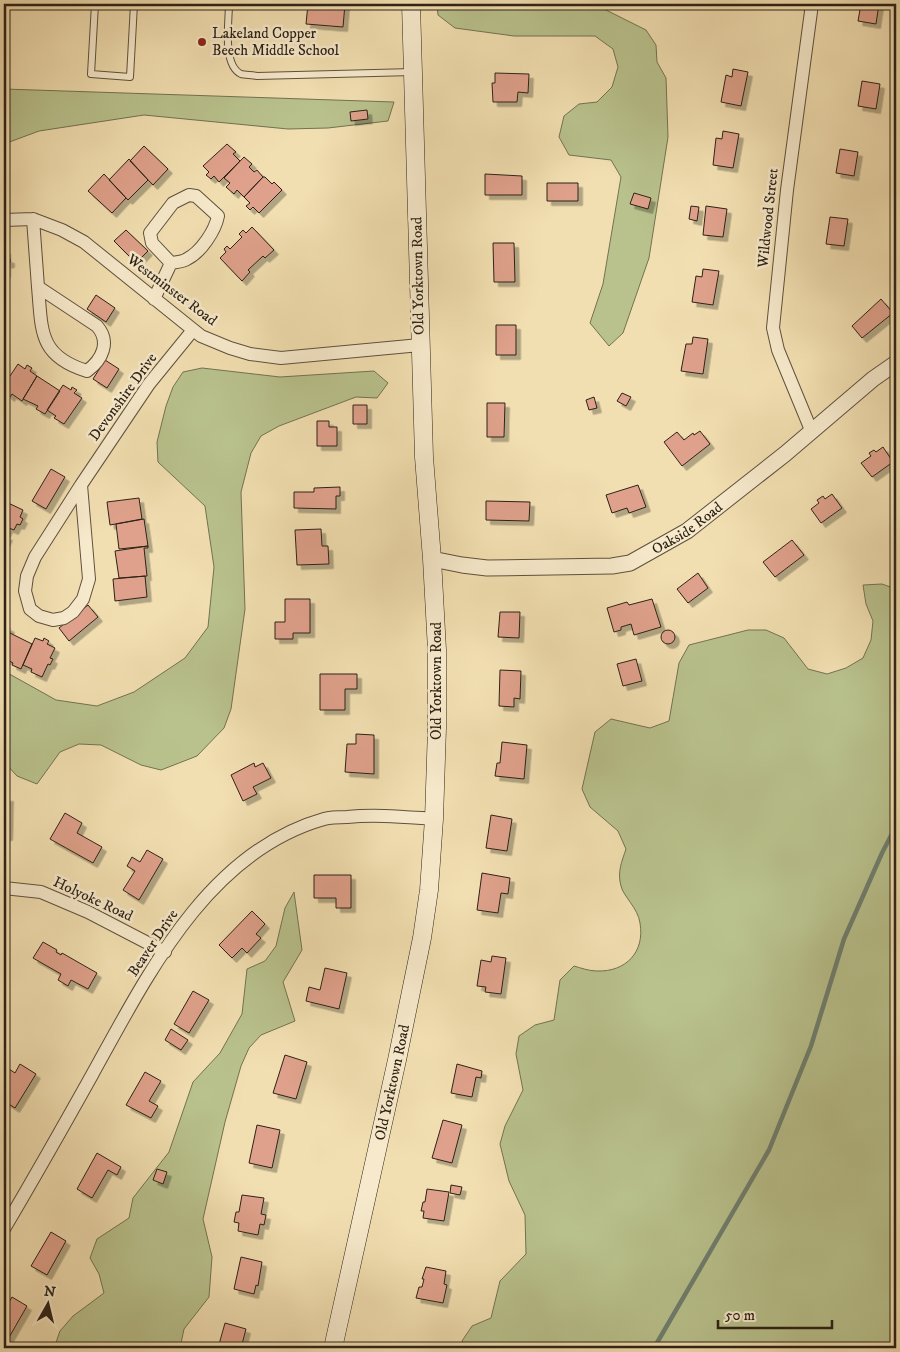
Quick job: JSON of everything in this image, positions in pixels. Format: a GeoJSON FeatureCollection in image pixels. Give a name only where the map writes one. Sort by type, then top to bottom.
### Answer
{"type":"FeatureCollection","features":[{"type":"Feature","properties":{"kind":"main road","name":"Old Yorktown Road"},"geometry":{"type":"LineString","coordinates":[[333,1348],[422,938],[429,890],[434,819],[437,650],[424,457],[411,4]]}},
{"type":"Feature","properties":{"kind":"street","name":"Wildwood Street"},"geometry":{"type":"LineString","coordinates":[[811,430],[778,350],[773,328],[787,190],[812,4]]}},
{"type":"Feature","properties":{"kind":"street"},"geometry":{"type":"LineString","coordinates":[[189,195],[196,196],[218,216],[216,226],[198,251],[187,260],[171,263],[152,243],[150,233],[173,203],[189,195]]}},
{"type":"Feature","properties":{"kind":"street","name":"Westminster Road"},"geometry":{"type":"LineString","coordinates":[[4,220],[33,219],[62,230],[84,242],[201,336],[230,348],[250,354],[281,358],[420,345]]}},
{"type":"Feature","properties":{"kind":"street"},"geometry":{"type":"LineString","coordinates":[[33,219],[38,287],[42,327],[48,348],[56,356],[87,371],[96,364],[105,343],[100,330],[97,326],[38,287]]}},
{"type":"Feature","properties":{"kind":"street"},"geometry":{"type":"LineString","coordinates":[[154,299],[171,263]]}},
{"type":"Feature","properties":{"kind":"street","name":"Devonshire Drive"},"geometry":{"type":"LineString","coordinates":[[81,485],[89,579],[83,599],[73,612],[64,618],[53,620],[39,616],[30,609],[26,598],[27,576],[35,557],[81,485],[149,384],[193,330]]}},
{"type":"Feature","properties":{"kind":"street","name":"Oakside Road"},"geometry":{"type":"LineString","coordinates":[[432,559],[487,568],[612,566],[630,563],[687,531],[786,454],[811,430],[873,379],[896,363]]}},
{"type":"Feature","properties":{"kind":"street","name":"Beaver Drive"},"geometry":{"type":"LineString","coordinates":[[4,1230],[42,1166],[132,1004],[165,952],[197,907],[228,873],[259,848],[295,830],[326,818],[371,814],[434,819]]}},
{"type":"Feature","properties":{"kind":"street","name":"Holyoke Road"},"geometry":{"type":"LineString","coordinates":[[4,888],[41,892],[88,912],[165,952]]}},
{"type":"Feature","properties":{"kind":"lane"},"geometry":{"type":"LineString","coordinates":[[95,4],[91,74],[130,76],[134,4]]}},
{"type":"Feature","properties":{"kind":"lane"},"geometry":{"type":"LineString","coordinates":[[229,4],[228,49],[232,64],[241,74],[257,76],[413,72]]}},
{"type":"Feature","properties":{"kind":"green space"},"geometry":{"type":"Polygon","coordinates":[[[437,4],[594,4],[646,30],[656,45],[657,62],[666,78],[668,137],[649,258],[623,333],[609,346],[590,323],[603,284],[621,177],[611,160],[569,155],[559,137],[564,116],[579,104],[597,102],[612,87],[618,67],[613,49],[595,36],[514,36],[455,28],[438,15],[437,4]]]}},
{"type":"Feature","properties":{"kind":"green space"},"geometry":{"type":"Polygon","coordinates":[[[4,89],[394,102],[388,121],[328,128],[288,129],[144,115],[39,131],[4,144],[4,89]]]}},
{"type":"Feature","properties":{"kind":"green space"},"geometry":{"type":"Polygon","coordinates":[[[202,368],[280,377],[374,371],[388,383],[377,398],[356,397],[279,426],[261,436],[251,453],[241,492],[245,609],[231,709],[224,728],[197,756],[161,770],[141,765],[101,745],[79,744],[60,752],[37,784],[17,776],[4,762],[4,671],[56,700],[97,706],[134,692],[185,658],[208,627],[214,567],[205,506],[158,462],[157,442],[173,387],[183,372],[202,368]]]}},
{"type":"Feature","properties":{"kind":"green space"},"geometry":{"type":"Polygon","coordinates":[[[882,584],[896,589],[896,1348],[466,1348],[462,1341],[472,1326],[491,1318],[500,1281],[526,1254],[525,1215],[509,1181],[500,1144],[505,1126],[523,1090],[516,1054],[519,1036],[535,1025],[554,1020],[560,980],[574,966],[594,971],[617,968],[631,958],[639,943],[641,933],[639,918],[622,890],[620,881],[621,867],[626,849],[618,831],[590,807],[582,789],[595,732],[611,719],[650,728],[669,721],[679,663],[689,645],[748,630],[766,630],[784,638],[808,669],[827,674],[846,668],[863,658],[871,640],[873,621],[866,604],[863,585],[882,584]]]}},
{"type":"Feature","properties":{"kind":"green space"},"geometry":{"type":"Polygon","coordinates":[[[294,892],[302,950],[283,982],[295,1021],[261,1035],[249,1048],[241,1066],[225,1122],[203,1219],[212,1257],[209,1297],[184,1329],[180,1348],[54,1348],[60,1331],[73,1316],[104,1293],[99,1274],[90,1258],[97,1239],[129,1218],[133,1198],[169,1152],[193,1082],[220,1053],[242,1014],[247,969],[265,961],[276,946],[285,908],[294,892]]]}},
{"type":"Feature","properties":{"kind":"building"},"geometry":{"type":"Polygon","coordinates":[[[308,4],[345,4],[343,27],[306,24],[308,4]]]}},
{"type":"Feature","properties":{"kind":"building"},"geometry":{"type":"Polygon","coordinates":[[[861,4],[879,4],[876,24],[858,21],[861,4]]]}},
{"type":"Feature","properties":{"kind":"building"},"geometry":{"type":"Polygon","coordinates":[[[733,69],[748,72],[741,106],[721,102],[726,75],[732,77],[733,69]]]}},
{"type":"Feature","properties":{"kind":"building"},"geometry":{"type":"Polygon","coordinates":[[[495,73],[529,74],[528,93],[518,92],[517,102],[493,102],[492,83],[495,83],[495,73]]]}},
{"type":"Feature","properties":{"kind":"building"},"geometry":{"type":"Polygon","coordinates":[[[862,81],[880,84],[876,109],[858,106],[862,81]]]}},
{"type":"Feature","properties":{"kind":"building"},"geometry":{"type":"Polygon","coordinates":[[[367,110],[368,119],[351,121],[350,112],[367,110]]]}},
{"type":"Feature","properties":{"kind":"building"},"geometry":{"type":"Polygon","coordinates":[[[723,131],[739,134],[733,168],[713,165],[716,138],[722,139],[723,131]]]}},
{"type":"Feature","properties":{"kind":"building"},"geometry":{"type":"Polygon","coordinates":[[[227,144],[236,152],[233,154],[240,161],[219,182],[214,176],[211,179],[206,175],[209,172],[203,166],[227,144]]]}},
{"type":"Feature","properties":{"kind":"building"},"geometry":{"type":"Polygon","coordinates":[[[144,146],[168,169],[153,185],[130,161],[144,146]]]}},
{"type":"Feature","properties":{"kind":"building"},"geometry":{"type":"Polygon","coordinates":[[[840,149],[858,152],[854,176],[836,173],[840,149]]]}},
{"type":"Feature","properties":{"kind":"building"},"geometry":{"type":"Polygon","coordinates":[[[244,157],[252,164],[249,167],[254,172],[257,170],[263,177],[244,197],[237,190],[234,194],[226,187],[230,183],[224,178],[244,157]]]}},
{"type":"Feature","properties":{"kind":"building"},"geometry":{"type":"Polygon","coordinates":[[[129,159],[148,180],[128,200],[109,180],[129,159]]]}},
{"type":"Feature","properties":{"kind":"building"},"geometry":{"type":"Polygon","coordinates":[[[104,174],[126,198],[112,213],[88,191],[104,174]]]}},
{"type":"Feature","properties":{"kind":"building"},"geometry":{"type":"Polygon","coordinates":[[[485,174],[522,176],[522,195],[485,195],[485,174]]]}},
{"type":"Feature","properties":{"kind":"building"},"geometry":{"type":"Polygon","coordinates":[[[263,177],[272,184],[274,182],[282,190],[259,213],[253,207],[250,210],[246,206],[250,203],[244,197],[263,177]]]}},
{"type":"Feature","properties":{"kind":"building"},"geometry":{"type":"Polygon","coordinates":[[[547,183],[578,183],[578,201],[547,201],[547,183]]]}},
{"type":"Feature","properties":{"kind":"building"},"geometry":{"type":"Polygon","coordinates":[[[634,193],[651,198],[648,209],[630,204],[634,193]]]}},
{"type":"Feature","properties":{"kind":"building"},"geometry":{"type":"Polygon","coordinates":[[[691,206],[699,207],[697,221],[689,219],[691,206]]]}},
{"type":"Feature","properties":{"kind":"building"},"geometry":{"type":"Polygon","coordinates":[[[706,206],[727,209],[723,237],[703,235],[706,206]]]}},
{"type":"Feature","properties":{"kind":"building"},"geometry":{"type":"Polygon","coordinates":[[[830,217],[848,219],[844,246],[826,244],[830,217]]]}},
{"type":"Feature","properties":{"kind":"building"},"geometry":{"type":"Polygon","coordinates":[[[252,227],[274,250],[265,258],[263,256],[248,270],[250,272],[242,281],[220,258],[226,252],[224,249],[227,246],[230,249],[242,237],[239,234],[243,230],[246,233],[252,227]]]}},
{"type":"Feature","properties":{"kind":"building"},"geometry":{"type":"Polygon","coordinates":[[[126,230],[148,251],[136,263],[114,241],[126,230]]]}},
{"type":"Feature","properties":{"kind":"building"},"geometry":{"type":"Polygon","coordinates":[[[493,243],[514,243],[515,282],[494,282],[493,243]]]}},
{"type":"Feature","properties":{"kind":"building"},"geometry":{"type":"Polygon","coordinates":[[[4,250],[6,250],[6,258],[10,259],[10,263],[6,264],[6,273],[4,273],[4,250]]]}},
{"type":"Feature","properties":{"kind":"building"},"geometry":{"type":"Polygon","coordinates":[[[703,269],[719,271],[713,305],[692,302],[696,276],[702,277],[703,269]]]}},
{"type":"Feature","properties":{"kind":"building"},"geometry":{"type":"Polygon","coordinates":[[[96,295],[115,308],[106,322],[87,309],[96,295]]]}},
{"type":"Feature","properties":{"kind":"building"},"geometry":{"type":"Polygon","coordinates":[[[881,299],[893,313],[862,338],[852,326],[881,299]]]}},
{"type":"Feature","properties":{"kind":"building"},"geometry":{"type":"Polygon","coordinates":[[[496,325],[516,325],[516,355],[496,355],[496,325]]]}},
{"type":"Feature","properties":{"kind":"building"},"geometry":{"type":"Polygon","coordinates":[[[693,337],[708,339],[703,374],[681,371],[686,344],[692,344],[693,337]]]}},
{"type":"Feature","properties":{"kind":"building"},"geometry":{"type":"Polygon","coordinates":[[[105,360],[119,369],[107,388],[93,379],[105,360]]]}},
{"type":"Feature","properties":{"kind":"building"},"geometry":{"type":"Polygon","coordinates":[[[18,364],[25,369],[27,365],[32,368],[30,371],[37,376],[22,401],[12,394],[10,397],[4,392],[4,385],[18,364]]]}},
{"type":"Feature","properties":{"kind":"building"},"geometry":{"type":"Polygon","coordinates":[[[37,376],[60,391],[45,414],[36,409],[38,406],[23,399],[37,376]]]}},
{"type":"Feature","properties":{"kind":"building"},"geometry":{"type":"Polygon","coordinates":[[[63,385],[71,390],[72,387],[77,390],[74,393],[82,398],[64,424],[54,418],[56,416],[47,410],[63,385]]]}},
{"type":"Feature","properties":{"kind":"building"},"geometry":{"type":"Polygon","coordinates":[[[622,393],[631,397],[626,406],[617,401],[622,393]]]}},
{"type":"Feature","properties":{"kind":"building"},"geometry":{"type":"Polygon","coordinates":[[[594,397],[597,408],[589,410],[586,400],[594,397]]]}},
{"type":"Feature","properties":{"kind":"building"},"geometry":{"type":"Polygon","coordinates":[[[487,403],[505,403],[504,437],[487,437],[487,403]]]}},
{"type":"Feature","properties":{"kind":"building"},"geometry":{"type":"Polygon","coordinates":[[[353,405],[367,405],[367,424],[353,424],[353,405]]]}},
{"type":"Feature","properties":{"kind":"building"},"geometry":{"type":"Polygon","coordinates":[[[317,421],[329,421],[329,427],[337,427],[337,446],[317,446],[317,421]]]}},
{"type":"Feature","properties":{"kind":"building"},"geometry":{"type":"Polygon","coordinates":[[[700,431],[710,444],[682,466],[664,442],[677,432],[684,440],[693,433],[694,435],[700,431]]]}},
{"type":"Feature","properties":{"kind":"building"},"geometry":{"type":"Polygon","coordinates":[[[883,447],[893,462],[872,477],[861,463],[871,456],[869,453],[874,450],[876,452],[883,447]]]}},
{"type":"Feature","properties":{"kind":"building"},"geometry":{"type":"Polygon","coordinates":[[[51,469],[65,477],[46,509],[32,501],[51,469]]]}},
{"type":"Feature","properties":{"kind":"building"},"geometry":{"type":"Polygon","coordinates":[[[638,485],[646,507],[629,513],[627,508],[612,513],[606,495],[638,485]]]}},
{"type":"Feature","properties":{"kind":"building"},"geometry":{"type":"Polygon","coordinates":[[[340,487],[340,496],[336,496],[336,509],[294,508],[294,492],[314,492],[314,488],[340,487]]]}},
{"type":"Feature","properties":{"kind":"building"},"geometry":{"type":"Polygon","coordinates":[[[832,494],[842,508],[821,523],[811,509],[819,503],[817,500],[823,496],[825,499],[832,494]]]}},
{"type":"Feature","properties":{"kind":"building"},"geometry":{"type":"Polygon","coordinates":[[[139,498],[142,519],[110,525],[107,502],[139,498]]]}},
{"type":"Feature","properties":{"kind":"building"},"geometry":{"type":"Polygon","coordinates":[[[4,501],[23,510],[20,517],[23,519],[14,530],[4,526],[4,501]]]}},
{"type":"Feature","properties":{"kind":"building"},"geometry":{"type":"Polygon","coordinates":[[[486,501],[530,502],[529,521],[486,520],[486,501]]]}},
{"type":"Feature","properties":{"kind":"building"},"geometry":{"type":"Polygon","coordinates":[[[144,519],[148,546],[119,549],[116,524],[144,519]]]}},
{"type":"Feature","properties":{"kind":"building"},"geometry":{"type":"Polygon","coordinates":[[[4,526],[8,528],[5,535],[8,536],[4,545],[4,526]]]}},
{"type":"Feature","properties":{"kind":"building"},"geometry":{"type":"Polygon","coordinates":[[[321,529],[322,546],[328,546],[329,564],[297,565],[295,530],[321,529]]]}},
{"type":"Feature","properties":{"kind":"building"},"geometry":{"type":"Polygon","coordinates":[[[792,540],[804,555],[775,577],[763,562],[792,540]]]}},
{"type":"Feature","properties":{"kind":"building"},"geometry":{"type":"Polygon","coordinates":[[[148,546],[148,548],[144,548],[147,576],[119,578],[115,551],[148,546]]]}},
{"type":"Feature","properties":{"kind":"building"},"geometry":{"type":"Polygon","coordinates":[[[698,573],[708,588],[688,603],[677,589],[698,573]]]}},
{"type":"Feature","properties":{"kind":"building"},"geometry":{"type":"Polygon","coordinates":[[[145,576],[147,597],[115,601],[113,579],[145,576]]]}},
{"type":"Feature","properties":{"kind":"building"},"geometry":{"type":"Polygon","coordinates":[[[285,599],[310,599],[310,633],[293,633],[293,639],[275,639],[275,622],[285,622],[285,599]]]}},
{"type":"Feature","properties":{"kind":"building"},"geometry":{"type":"Polygon","coordinates":[[[652,599],[661,627],[634,635],[631,624],[621,627],[621,630],[614,632],[607,608],[627,602],[629,605],[652,599]]]}},
{"type":"Feature","properties":{"kind":"building"},"geometry":{"type":"Polygon","coordinates":[[[88,605],[98,617],[69,641],[59,628],[88,605]]]}},
{"type":"Feature","properties":{"kind":"building"},"geometry":{"type":"Polygon","coordinates":[[[500,612],[520,612],[519,638],[498,637],[500,612]]]}},
{"type":"Feature","properties":{"kind":"building"},"geometry":{"type":"Polygon","coordinates":[[[4,625],[10,628],[4,640],[4,625]]]}},
{"type":"Feature","properties":{"kind":"building"},"geometry":{"type":"Polygon","coordinates":[[[668,630],[673,632],[675,637],[673,642],[668,644],[663,642],[661,637],[663,632],[668,630]]]}},
{"type":"Feature","properties":{"kind":"building"},"geometry":{"type":"Polygon","coordinates":[[[8,632],[32,644],[21,669],[12,665],[13,663],[6,659],[4,661],[4,640],[8,632]]]}},
{"type":"Feature","properties":{"kind":"building"},"geometry":{"type":"Polygon","coordinates":[[[35,638],[43,641],[44,638],[49,641],[47,644],[55,648],[50,658],[53,659],[50,665],[48,664],[42,677],[31,672],[32,669],[23,665],[35,638]]]}},
{"type":"Feature","properties":{"kind":"building"},"geometry":{"type":"Polygon","coordinates":[[[636,659],[642,681],[623,686],[617,664],[636,659]]]}},
{"type":"Feature","properties":{"kind":"building"},"geometry":{"type":"Polygon","coordinates":[[[500,670],[521,671],[520,699],[514,698],[514,707],[499,706],[500,670]]]}},
{"type":"Feature","properties":{"kind":"building"},"geometry":{"type":"Polygon","coordinates":[[[320,674],[357,674],[357,689],[345,689],[345,710],[320,710],[320,674]]]}},
{"type":"Feature","properties":{"kind":"building"},"geometry":{"type":"Polygon","coordinates":[[[356,734],[374,735],[374,774],[345,772],[347,744],[356,744],[356,734]]]}},
{"type":"Feature","properties":{"kind":"building"},"geometry":{"type":"Polygon","coordinates":[[[502,742],[527,745],[524,779],[495,776],[497,763],[500,763],[502,742]]]}},
{"type":"Feature","properties":{"kind":"building"},"geometry":{"type":"Polygon","coordinates":[[[254,763],[255,767],[263,763],[271,778],[253,787],[257,794],[243,801],[231,775],[254,763]]]}},
{"type":"Feature","properties":{"kind":"building"},"geometry":{"type":"Polygon","coordinates":[[[4,797],[9,797],[8,836],[4,836],[4,797]]]}},
{"type":"Feature","properties":{"kind":"building"},"geometry":{"type":"Polygon","coordinates":[[[65,813],[82,823],[77,833],[102,847],[93,863],[50,839],[65,813]]]}},
{"type":"Feature","properties":{"kind":"building"},"geometry":{"type":"Polygon","coordinates":[[[491,815],[512,819],[507,851],[486,848],[491,815]]]}},
{"type":"Feature","properties":{"kind":"building"},"geometry":{"type":"Polygon","coordinates":[[[147,850],[163,859],[139,900],[123,890],[135,871],[127,866],[132,857],[140,862],[147,850]]]}},
{"type":"Feature","properties":{"kind":"building"},"geometry":{"type":"Polygon","coordinates":[[[482,873],[510,878],[508,894],[501,893],[498,913],[477,910],[482,873]]]}},
{"type":"Feature","properties":{"kind":"building"},"geometry":{"type":"Polygon","coordinates":[[[314,875],[351,875],[351,908],[336,908],[336,898],[314,898],[314,875]]]}},
{"type":"Feature","properties":{"kind":"building"},"geometry":{"type":"Polygon","coordinates":[[[252,911],[265,924],[256,934],[261,938],[247,953],[242,948],[232,958],[219,945],[252,911]]]}},
{"type":"Feature","properties":{"kind":"building"},"geometry":{"type":"Polygon","coordinates":[[[43,942],[57,950],[56,952],[61,955],[62,953],[97,973],[88,989],[71,980],[68,986],[58,980],[61,974],[33,958],[43,942]]]}},
{"type":"Feature","properties":{"kind":"building"},"geometry":{"type":"Polygon","coordinates":[[[492,956],[506,958],[501,994],[485,992],[486,987],[477,986],[481,960],[491,962],[492,956]]]}},
{"type":"Feature","properties":{"kind":"building"},"geometry":{"type":"Polygon","coordinates":[[[325,968],[347,973],[339,1009],[306,1001],[309,987],[320,990],[325,968]]]}},
{"type":"Feature","properties":{"kind":"building"},"geometry":{"type":"Polygon","coordinates":[[[193,991],[209,1000],[189,1033],[174,1024],[193,991]]]}},
{"type":"Feature","properties":{"kind":"building"},"geometry":{"type":"Polygon","coordinates":[[[171,1029],[188,1040],[181,1050],[165,1040],[171,1029]]]}},
{"type":"Feature","properties":{"kind":"building"},"geometry":{"type":"Polygon","coordinates":[[[285,1055],[307,1062],[296,1099],[273,1093],[285,1055]]]}},
{"type":"Feature","properties":{"kind":"building"},"geometry":{"type":"Polygon","coordinates":[[[20,1064],[36,1074],[15,1108],[4,1101],[4,1079],[9,1069],[15,1073],[20,1064]]]}},
{"type":"Feature","properties":{"kind":"building"},"geometry":{"type":"Polygon","coordinates":[[[457,1064],[482,1071],[481,1078],[476,1077],[472,1097],[451,1093],[457,1064]]]}},
{"type":"Feature","properties":{"kind":"building"},"geometry":{"type":"Polygon","coordinates":[[[145,1072],[161,1081],[149,1101],[158,1106],[151,1118],[126,1105],[145,1072]]]}},
{"type":"Feature","properties":{"kind":"building"},"geometry":{"type":"Polygon","coordinates":[[[443,1120],[462,1125],[452,1163],[432,1158],[443,1120]]]}},
{"type":"Feature","properties":{"kind":"building"},"geometry":{"type":"Polygon","coordinates":[[[257,1125],[280,1130],[272,1168],[249,1163],[257,1125]]]}},
{"type":"Feature","properties":{"kind":"building"},"geometry":{"type":"Polygon","coordinates":[[[97,1153],[121,1167],[117,1175],[108,1170],[92,1198],[77,1189],[97,1153]]]}},
{"type":"Feature","properties":{"kind":"building"},"geometry":{"type":"Polygon","coordinates":[[[157,1169],[167,1172],[163,1184],[153,1180],[157,1169]]]}},
{"type":"Feature","properties":{"kind":"building"},"geometry":{"type":"Polygon","coordinates":[[[451,1185],[462,1187],[460,1195],[450,1193],[451,1185]]]}},
{"type":"Feature","properties":{"kind":"building"},"geometry":{"type":"Polygon","coordinates":[[[427,1189],[449,1192],[444,1221],[423,1218],[424,1211],[421,1211],[427,1189]]]}},
{"type":"Feature","properties":{"kind":"building"},"geometry":{"type":"Polygon","coordinates":[[[242,1195],[264,1198],[261,1214],[266,1215],[264,1225],[260,1224],[258,1235],[238,1231],[239,1223],[234,1222],[236,1212],[239,1212],[242,1195]]]}},
{"type":"Feature","properties":{"kind":"building"},"geometry":{"type":"Polygon","coordinates":[[[51,1232],[66,1241],[47,1275],[31,1266],[51,1232]]]}},
{"type":"Feature","properties":{"kind":"building"},"geometry":{"type":"Polygon","coordinates":[[[241,1257],[262,1262],[258,1286],[256,1285],[254,1294],[234,1289],[241,1257]]]}},
{"type":"Feature","properties":{"kind":"building"},"geometry":{"type":"Polygon","coordinates":[[[426,1267],[446,1271],[444,1284],[447,1285],[443,1303],[416,1298],[419,1287],[422,1287],[424,1279],[422,1279],[426,1267]]]}},
{"type":"Feature","properties":{"kind":"building"},"geometry":{"type":"Polygon","coordinates":[[[12,1297],[27,1306],[7,1341],[4,1339],[4,1311],[12,1297]]]}},
{"type":"Feature","properties":{"kind":"building"},"geometry":{"type":"Polygon","coordinates":[[[225,1323],[246,1329],[241,1348],[218,1348],[225,1323]]]}},
{"type":"Feature","properties":{"kind":"waterway"},"geometry":{"type":"LineString","coordinates":[[654,1348],[769,1150],[811,1046],[844,939],[896,826]]}},
{"type":"Feature","properties":{"kind":"place","name":"Lakeland Copper Beech Middle School"},"geometry":{"type":"Point","coordinates":[202,42]}}]}
